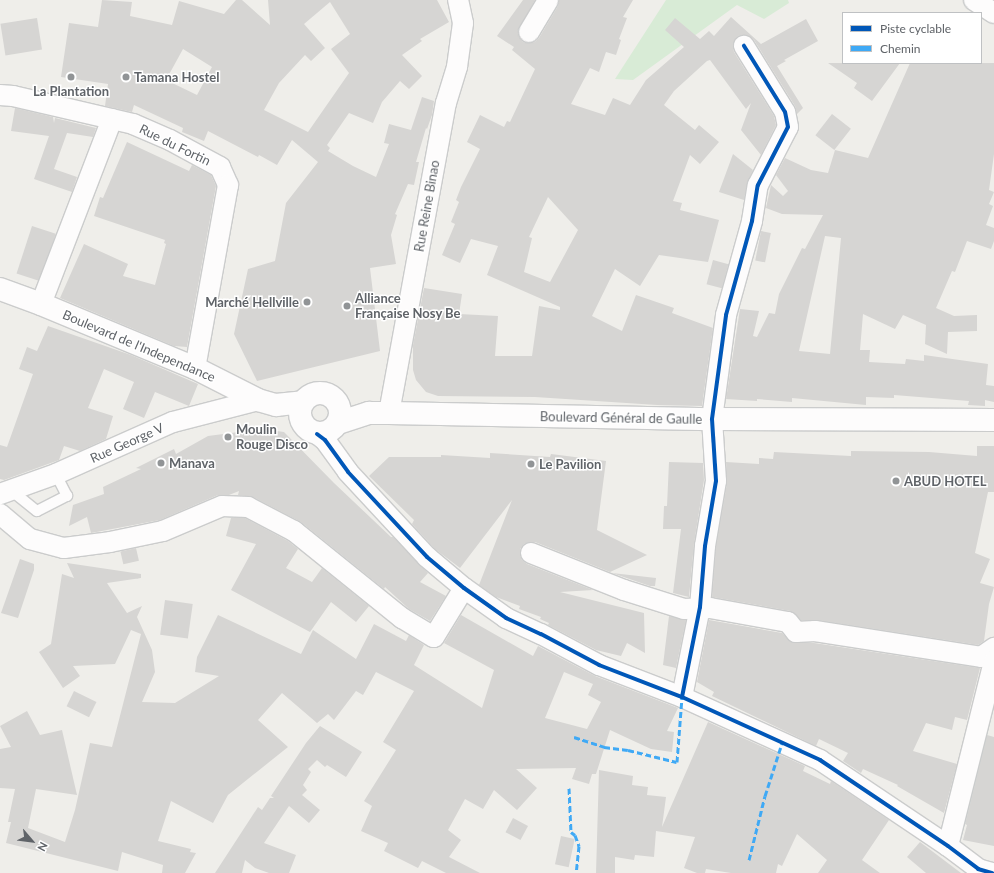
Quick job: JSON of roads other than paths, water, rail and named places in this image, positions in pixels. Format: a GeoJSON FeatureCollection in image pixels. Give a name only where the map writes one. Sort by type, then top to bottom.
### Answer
{"type":"FeatureCollection","features":[{"type":"Feature","properties":{"kind":"main road","name":"Boulevard de l'Independance"},"geometry":{"type":"LineString","coordinates":[[0,289],[41,304],[195,368],[267,402]]}},
{"type":"Feature","properties":{"kind":"main road","name":"Boulevard Général de Gaulle"},"geometry":{"type":"LineString","coordinates":[[307,419],[312,394],[318,392],[330,395],[338,413],[712,420],[994,420]]}},
{"type":"Feature","properties":{"kind":"main road"},"geometry":{"type":"LineString","coordinates":[[267,402],[307,419],[329,432],[338,413]]}},
{"type":"Feature","properties":{"kind":"street","name":"Rue Reine Binao"},"geometry":{"type":"LineString","coordinates":[[379,413],[446,103],[457,67],[463,23],[458,0]]}},
{"type":"Feature","properties":{"kind":"street"},"geometry":{"type":"LineString","coordinates":[[529,32],[548,0]]}},
{"type":"Feature","properties":{"kind":"street"},"geometry":{"type":"LineString","coordinates":[[974,0],[994,13]]}},
{"type":"Feature","properties":{"kind":"street"},"geometry":{"type":"LineString","coordinates":[[682,697],[700,607],[705,546],[716,481],[712,420],[726,315],[752,221],[758,184],[788,127],[785,112],[744,46]]}},
{"type":"Feature","properties":{"kind":"street","name":"Rue du Fortin"},"geometry":{"type":"LineString","coordinates":[[0,95],[13,96],[133,124],[170,140],[220,167],[228,185],[195,368]]}},
{"type":"Feature","properties":{"kind":"street"},"geometry":{"type":"LineString","coordinates":[[41,304],[112,119]]}},
{"type":"Feature","properties":{"kind":"street","name":"Rue George V"},"geometry":{"type":"LineString","coordinates":[[6,492],[56,474],[173,422],[267,402]]}},
{"type":"Feature","properties":{"kind":"street"},"geometry":{"type":"LineString","coordinates":[[307,419],[325,440],[348,472],[427,557],[464,588],[506,618],[541,634],[588,659],[682,697],[820,760],[948,846],[978,869],[992,873]]}},
{"type":"Feature","properties":{"kind":"street"},"geometry":{"type":"LineString","coordinates":[[0,514],[30,539],[64,548],[110,542],[163,531],[222,506],[248,507],[294,531],[402,618],[434,637],[464,588]]}},
{"type":"Feature","properties":{"kind":"street"},"geometry":{"type":"LineString","coordinates":[[531,553],[624,590],[684,609],[700,607],[788,622],[796,632],[815,631],[981,657],[994,648]]}},
{"type":"Feature","properties":{"kind":"street"},"geometry":{"type":"LineString","coordinates":[[948,846],[994,661]]}},
{"type":"Feature","properties":{"kind":"lane"},"geometry":{"type":"LineString","coordinates":[[6,492],[37,511],[67,496],[56,474]]}},
{"type":"Feature","properties":{"kind":"place","name":"La Plantation"},"geometry":{"type":"Point","coordinates":[71,77]}},
{"type":"Feature","properties":{"kind":"place","name":"Tamana Hostel"},"geometry":{"type":"Point","coordinates":[126,77]}},
{"type":"Feature","properties":{"kind":"place","name":"Marché Hellville"},"geometry":{"type":"Point","coordinates":[307,302]}},
{"type":"Feature","properties":{"kind":"place","name":"Alliance Française Nosy Be"},"geometry":{"type":"Point","coordinates":[347,306]}},
{"type":"Feature","properties":{"kind":"place","name":"Moulin Rouge Disco"},"geometry":{"type":"Point","coordinates":[228,437]}},
{"type":"Feature","properties":{"kind":"place","name":"Manava"},"geometry":{"type":"Point","coordinates":[161,463]}},
{"type":"Feature","properties":{"kind":"place","name":"Le Pavilion"},"geometry":{"type":"Point","coordinates":[531,464]}},
{"type":"Feature","properties":{"kind":"place","name":"ABUD HOTEL"},"geometry":{"type":"Point","coordinates":[896,481]}}]}
